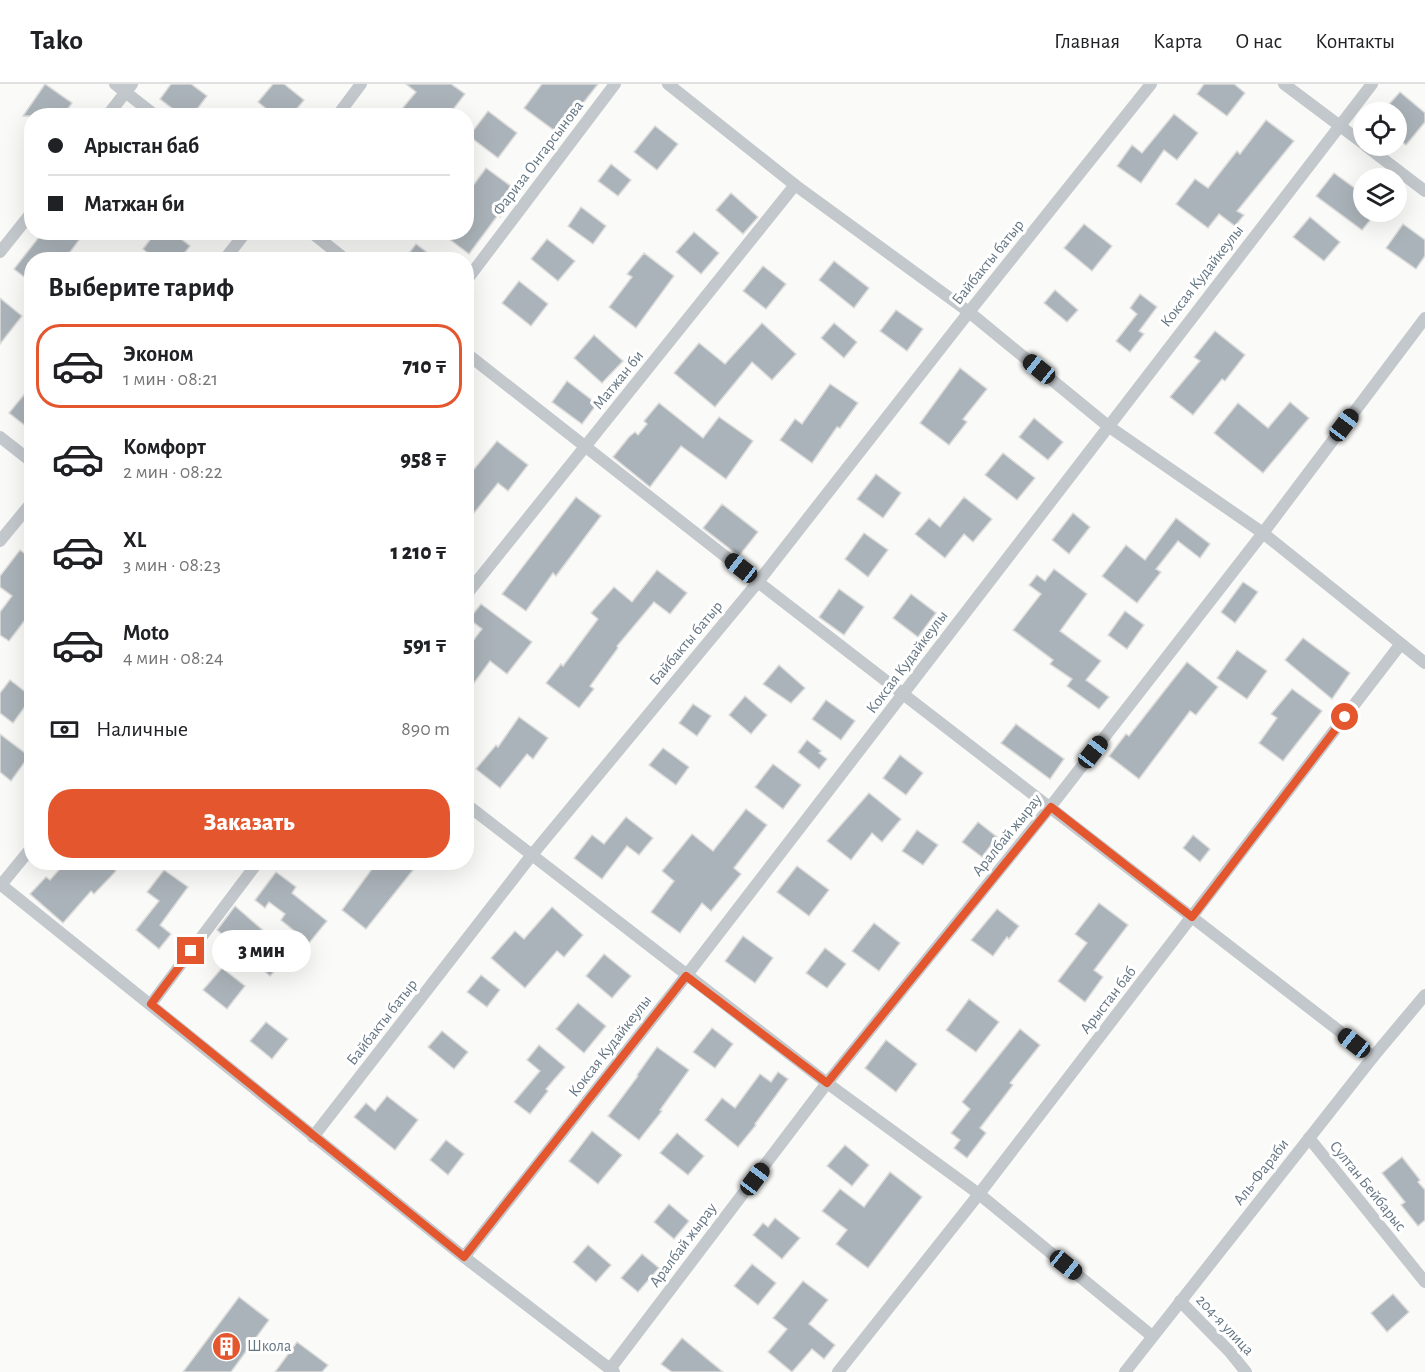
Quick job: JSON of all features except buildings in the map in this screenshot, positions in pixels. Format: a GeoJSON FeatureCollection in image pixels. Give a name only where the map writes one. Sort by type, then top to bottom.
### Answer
{"type":"FeatureCollection","features":[{"type":"Feature","properties":{"kind":"street"},"geometry":{"type":"LineString","coordinates":[[115,84],[129,88],[148,108]]}},
{"type":"Feature","properties":{"kind":"street"},"geometry":{"type":"LineString","coordinates":[[343,108],[361,84]]}},
{"type":"Feature","properties":{"kind":"street","name":"Фариза Онгарсынова"},"geometry":{"type":"LineString","coordinates":[[474,270],[615,84]]}},
{"type":"Feature","properties":{"kind":"street"},"geometry":{"type":"LineString","coordinates":[[668,84],[795,185],[969,312],[1108,426],[1263,533],[1425,663]]}},
{"type":"Feature","properties":{"kind":"street","name":"Байбакты батыр"},"geometry":{"type":"LineString","coordinates":[[313,1137],[531,856],[758,582],[1151,84]]}},
{"type":"Feature","properties":{"kind":"street"},"geometry":{"type":"LineString","coordinates":[[1284,84],[1353,136]]}},
{"type":"Feature","properties":{"kind":"street","name":"Коксая Кудайкеулы"},"geometry":{"type":"LineString","coordinates":[[464,1257],[686,976],[1372,84]]}},
{"type":"Feature","properties":{"kind":"street"},"geometry":{"type":"LineString","coordinates":[[113,108],[129,88]]}},
{"type":"Feature","properties":{"kind":"street"},"geometry":{"type":"LineString","coordinates":[[1379,156],[1425,191]]}},
{"type":"Feature","properties":{"kind":"street","name":"Матжан би"},"geometry":{"type":"LineString","coordinates":[[474,585],[795,185]]}},
{"type":"Feature","properties":{"kind":"street"},"geometry":{"type":"LineString","coordinates":[[0,252],[24,222]]}},
{"type":"Feature","properties":{"kind":"street"},"geometry":{"type":"LineString","coordinates":[[230,252],[240,240]]}},
{"type":"Feature","properties":{"kind":"street"},"geometry":{"type":"LineString","coordinates":[[321,240],[336,252]]}},
{"type":"Feature","properties":{"kind":"street","name":"Аралбай жырау"},"geometry":{"type":"LineString","coordinates":[[612,1370],[827,1083],[1051,807],[1263,533],[1425,318]]}},
{"type":"Feature","properties":{"kind":"street"},"geometry":{"type":"LineString","coordinates":[[474,359],[1372,1057]]}},
{"type":"Feature","properties":{"kind":"street"},"geometry":{"type":"LineString","coordinates":[[0,437],[24,456]]}},
{"type":"Feature","properties":{"kind":"street"},"geometry":{"type":"LineString","coordinates":[[0,541],[24,512]]}},
{"type":"Feature","properties":{"kind":"street","name":"Арыстан баб"},"geometry":{"type":"LineString","coordinates":[[838,1372],[979,1194],[1401,645]]}},
{"type":"Feature","properties":{"kind":"street"},"geometry":{"type":"LineString","coordinates":[[474,810],[686,976],[979,1194],[1152,1336]]}},
{"type":"Feature","properties":{"kind":"street"},"geometry":{"type":"LineString","coordinates":[[24,856],[0,885],[464,1257],[612,1370]]}},
{"type":"Feature","properties":{"kind":"street"},"geometry":{"type":"LineString","coordinates":[[151,1004],[252,870]]}},
{"type":"Feature","properties":{"kind":"street","name":"Аль-Фараби"},"geometry":{"type":"LineString","coordinates":[[1125,1372],[1372,1057],[1425,996]]}},
{"type":"Feature","properties":{"kind":"street","name":"Султан Бейбарыс"},"geometry":{"type":"LineString","coordinates":[[1309,1138],[1425,1282]]}},
{"type":"Feature","properties":{"kind":"street","name":"204-я улица"},"geometry":{"type":"LineString","coordinates":[[1180,1301],[1246,1372]]}},
{"type":"Feature","properties":{"kind":"place","name":"Школа"},"geometry":{"type":"Point","coordinates":[226,1346]}},
{"type":"Feature","properties":{"kind":"route"},"geometry":{"type":"LineString","coordinates":[[191,951],[151,1004],[464,1257],[686,976],[827,1083],[1051,807],[1192,917],[1345,717]]}}]}
